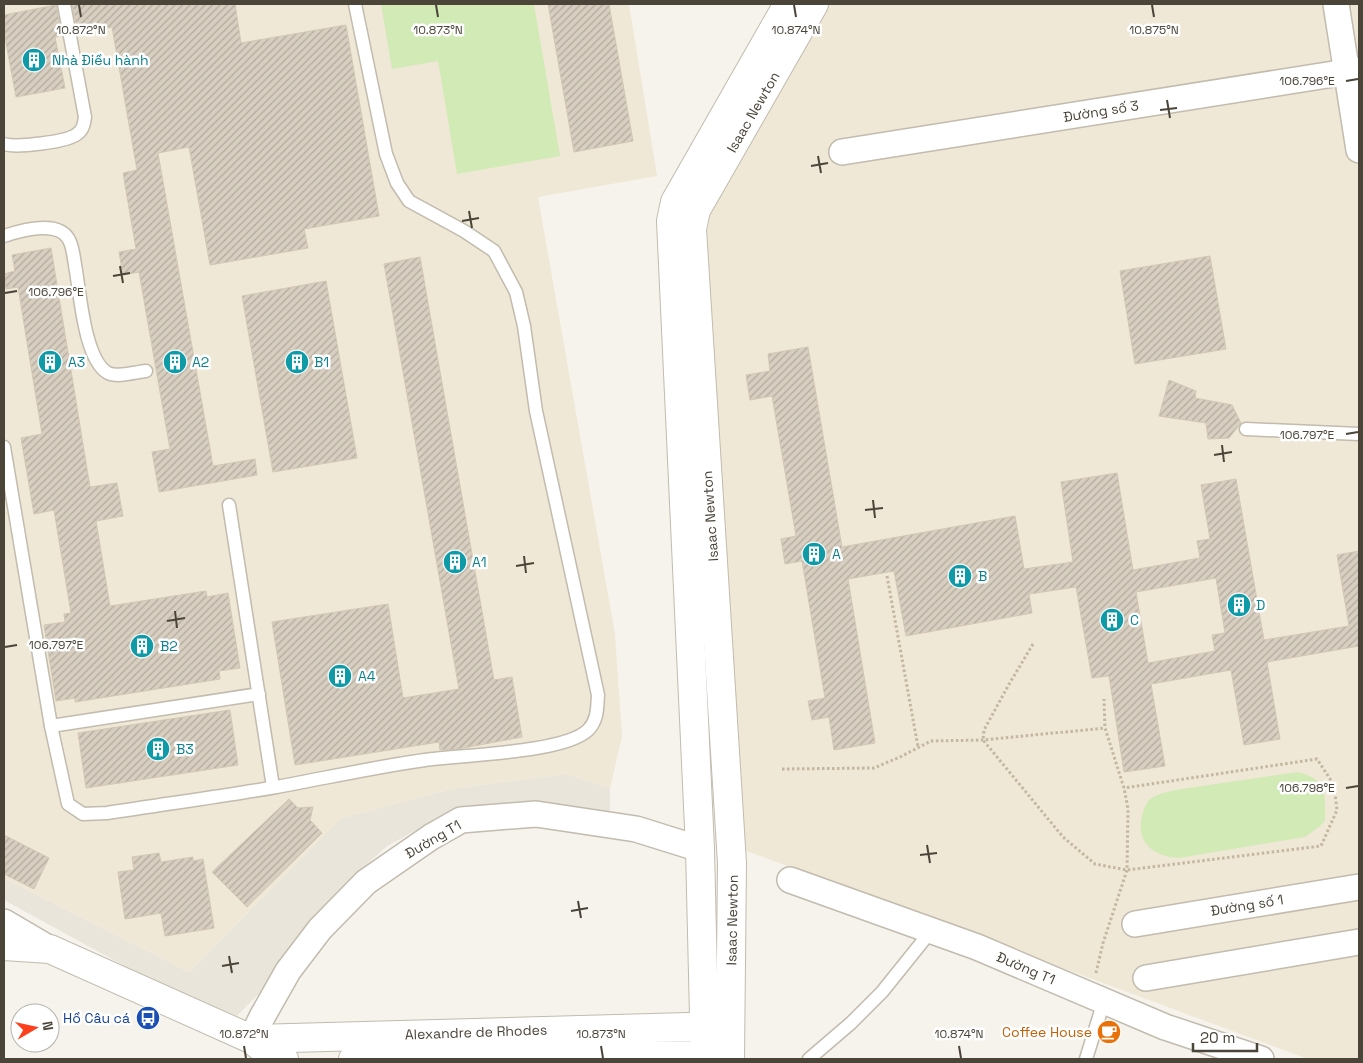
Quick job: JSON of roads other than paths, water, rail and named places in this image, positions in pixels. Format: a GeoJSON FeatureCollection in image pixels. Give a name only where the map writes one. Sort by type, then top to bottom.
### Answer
{"type":"FeatureCollection","features":[{"type":"Feature","properties":{"kind":"street","name":"Isaac Newton"},"geometry":{"type":"LineString","coordinates":[[718,1026],[700,849],[671,221],[676,202],[788,4]]}},
{"type":"Feature","properties":{"kind":"street","name":"Isaac Newton"},"geometry":{"type":"LineString","coordinates":[[718,1057],[718,1026],[732,862],[692,229],[696,210],[814,4]]}},
{"type":"Feature","properties":{"kind":"street"},"geometry":{"type":"LineString","coordinates":[[1336,4],[1353,70],[1359,150]]}},
{"type":"Feature","properties":{"kind":"street","name":"Đường số 3"},"geometry":{"type":"LineString","coordinates":[[842,152],[1353,70]]}},
{"type":"Feature","properties":{"kind":"street","name":"Đường T1"},"geometry":{"type":"LineString","coordinates":[[251,1040],[262,1016],[288,971],[320,929],[366,882],[431,837],[461,820],[536,814],[636,829],[700,849]]}},
{"type":"Feature","properties":{"kind":"street"},"geometry":{"type":"LineString","coordinates":[[700,849],[732,862]]}},
{"type":"Feature","properties":{"kind":"street","name":"Đường T1"},"geometry":{"type":"LineString","coordinates":[[790,880],[977,947],[1165,1027],[1261,1059]]}},
{"type":"Feature","properties":{"kind":"street","name":"Đường số 1"},"geometry":{"type":"LineString","coordinates":[[1135,924],[1359,887]]}},
{"type":"Feature","properties":{"kind":"street"},"geometry":{"type":"LineString","coordinates":[[4,922],[50,948]]}},
{"type":"Feature","properties":{"kind":"street"},"geometry":{"type":"LineString","coordinates":[[1146,978],[1359,942]]}},
{"type":"Feature","properties":{"kind":"street","name":"Alexandre de Rhodes"},"geometry":{"type":"LineString","coordinates":[[4,946],[50,948],[251,1040],[273,1057],[284,1059]]}},
{"type":"Feature","properties":{"kind":"street","name":"Alexandre de Rhodes"},"geometry":{"type":"LineString","coordinates":[[251,1040],[718,1026]]}},
{"type":"Feature","properties":{"kind":"street","name":"Alexandre de Rhodes"},"geometry":{"type":"LineString","coordinates":[[353,1059],[718,1057]]}},
{"type":"Feature","properties":{"kind":"lane"},"geometry":{"type":"LineString","coordinates":[[4,144],[22,146],[68,139],[78,134],[83,127],[85,117],[64,4]]}},
{"type":"Feature","properties":{"kind":"lane"},"geometry":{"type":"LineString","coordinates":[[4,447],[51,726],[68,804],[84,814],[107,813],[273,787],[427,760],[542,747],[570,739],[588,731],[597,717],[598,695],[536,411],[524,326],[516,292],[494,251],[464,231],[409,201],[398,183],[386,154],[355,4]]}},
{"type":"Feature","properties":{"kind":"lane"},"geometry":{"type":"LineString","coordinates":[[4,236],[37,228],[48,228],[64,233],[71,242],[86,333],[96,360],[109,374],[117,375],[146,371]]}},
{"type":"Feature","properties":{"kind":"lane"},"geometry":{"type":"LineString","coordinates":[[1246,429],[1359,434]]}},
{"type":"Feature","properties":{"kind":"lane"},"geometry":{"type":"LineString","coordinates":[[229,504],[273,787]]}},
{"type":"Feature","properties":{"kind":"lane"},"geometry":{"type":"LineString","coordinates":[[51,726],[259,694]]}},
{"type":"Feature","properties":{"kind":"lane"},"geometry":{"type":"LineString","coordinates":[[810,1059],[851,1023],[882,992],[931,931]]}},
{"type":"Feature","properties":{"kind":"lane"},"geometry":{"type":"LineString","coordinates":[[1086,1059],[1097,998]]}},
{"type":"Feature","properties":{"kind":"place","name":"Nhà Điều hành"},"geometry":{"type":"Point","coordinates":[34,60]}},
{"type":"Feature","properties":{"kind":"place","name":"A3"},"geometry":{"type":"Point","coordinates":[50,362]}},
{"type":"Feature","properties":{"kind":"place","name":"A2"},"geometry":{"type":"Point","coordinates":[175,362]}},
{"type":"Feature","properties":{"kind":"place","name":"B1"},"geometry":{"type":"Point","coordinates":[297,362]}},
{"type":"Feature","properties":{"kind":"place","name":"A"},"geometry":{"type":"Point","coordinates":[814,554]}},
{"type":"Feature","properties":{"kind":"place","name":"A1"},"geometry":{"type":"Point","coordinates":[455,562]}},
{"type":"Feature","properties":{"kind":"place","name":"B"},"geometry":{"type":"Point","coordinates":[960,576]}},
{"type":"Feature","properties":{"kind":"place","name":"D"},"geometry":{"type":"Point","coordinates":[1239,605]}},
{"type":"Feature","properties":{"kind":"place","name":"C"},"geometry":{"type":"Point","coordinates":[1112,620]}},
{"type":"Feature","properties":{"kind":"place","name":"B2"},"geometry":{"type":"Point","coordinates":[142,646]}},
{"type":"Feature","properties":{"kind":"place","name":"A4"},"geometry":{"type":"Point","coordinates":[340,676]}},
{"type":"Feature","properties":{"kind":"place","name":"B3"},"geometry":{"type":"Point","coordinates":[158,749]}},
{"type":"Feature","properties":{"kind":"place","name":"Hồ Câu cá"},"geometry":{"type":"Point","coordinates":[148,1018]}},
{"type":"Feature","properties":{"kind":"place","name":"Coffee House"},"geometry":{"type":"Point","coordinates":[1109,1032]}}]}
